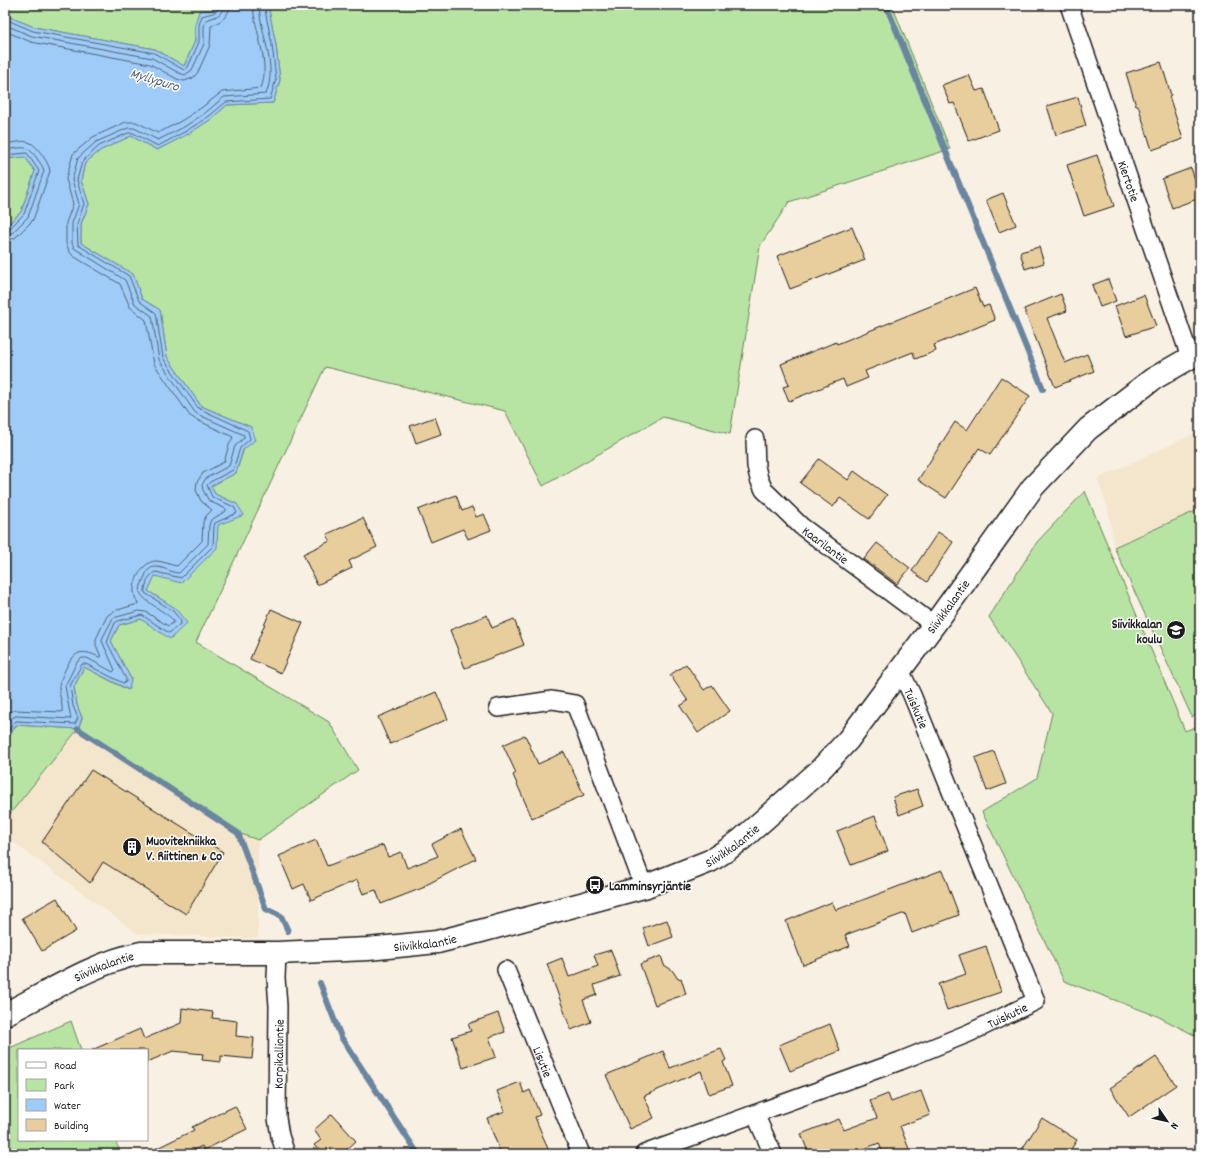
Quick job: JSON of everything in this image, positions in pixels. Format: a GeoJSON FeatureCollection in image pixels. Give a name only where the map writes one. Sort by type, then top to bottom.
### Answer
{"type":"FeatureCollection","features":[{"type":"Feature","properties":{"kind":"main road","name":"Siivikkalantie"},"geometry":{"type":"LineString","coordinates":[[5,1014],[82,974],[127,956],[141,953],[276,953],[368,949],[437,942],[644,887],[710,861],[742,839],[814,775],[848,740],[934,625],[1033,487],[1088,429],[1153,380],[1195,354]]}},
{"type":"Feature","properties":{"kind":"street","name":"Kiertotie"},"geometry":{"type":"LineString","coordinates":[[1069,5],[1195,354]]}},
{"type":"Feature","properties":{"kind":"street","name":"Kaarilantie"},"geometry":{"type":"LineString","coordinates":[[756,439],[756,466],[759,480],[764,490],[801,526],[934,625]]}},
{"type":"Feature","properties":{"kind":"street","name":"Tuiskutie"},"geometry":{"type":"LineString","coordinates":[[644,1154],[942,1045],[1036,1001],[918,709],[900,670]]}},
{"type":"Feature","properties":{"kind":"street"},"geometry":{"type":"LineString","coordinates":[[498,708],[552,700],[575,704],[644,887]]}},
{"type":"Feature","properties":{"kind":"street","name":"Korpikalliontie"},"geometry":{"type":"LineString","coordinates":[[276,953],[278,1006],[277,1118],[280,1136],[286,1154]]}},
{"type":"Feature","properties":{"kind":"street","name":"Lisutie"},"geometry":{"type":"LineString","coordinates":[[506,970],[581,1154]]}},
{"type":"Feature","properties":{"kind":"street"},"geometry":{"type":"LineString","coordinates":[[755,1114],[773,1154]]}},
{"type":"Feature","properties":{"kind":"shaded area","name":"Siivikkalan koulu"},"geometry":{"type":"Polygon","coordinates":[[[1200,431],[1200,713],[1192,717],[1114,547],[1108,508],[1097,479],[1200,431]]]}},
{"type":"Feature","properties":{"kind":"shaded area"},"geometry":{"type":"Polygon","coordinates":[[[78,729],[238,833],[258,840],[258,938],[138,934],[5,836],[5,820],[78,729]]]}},
{"type":"Feature","properties":{"kind":"green space"},"geometry":{"type":"Polygon","coordinates":[[[5,5],[217,5],[195,25],[195,41],[184,66],[155,49],[34,27],[5,15],[5,5]]]}},
{"type":"Feature","properties":{"kind":"green space"},"geometry":{"type":"Polygon","coordinates":[[[268,5],[892,5],[950,149],[789,202],[760,246],[730,434],[663,417],[543,486],[505,411],[325,367],[196,642],[329,722],[358,770],[258,840],[238,833],[78,729],[82,718],[77,705],[74,687],[84,667],[128,690],[131,679],[111,641],[119,625],[141,619],[170,638],[175,608],[148,591],[155,575],[218,525],[237,504],[215,494],[211,486],[236,473],[251,427],[201,406],[167,357],[160,310],[142,299],[133,274],[81,243],[81,224],[89,204],[81,180],[85,163],[101,150],[131,136],[157,150],[188,134],[210,120],[227,105],[273,103],[280,80],[276,45],[268,5]]]}},
{"type":"Feature","properties":{"kind":"green space"},"geometry":{"type":"Polygon","coordinates":[[[25,156],[35,171],[21,212],[5,227],[5,159],[25,156]]]}},
{"type":"Feature","properties":{"kind":"green space"},"geometry":{"type":"Polygon","coordinates":[[[1085,491],[1185,731],[1200,725],[1200,1038],[1157,1016],[1064,981],[982,812],[1037,778],[1052,713],[989,617],[1037,542],[1085,491]]]}},
{"type":"Feature","properties":{"kind":"green space"},"geometry":{"type":"Polygon","coordinates":[[[1200,509],[1200,713],[1192,717],[1114,547],[1200,509]]]}},
{"type":"Feature","properties":{"kind":"green space"},"geometry":{"type":"Polygon","coordinates":[[[16,725],[78,729],[5,820],[5,744],[16,725]]]}},
{"type":"Feature","properties":{"kind":"green space"},"geometry":{"type":"Polygon","coordinates":[[[71,1021],[81,1049],[18,1049],[18,1141],[115,1141],[121,1154],[5,1154],[5,1050],[71,1021]]]}},
{"type":"Feature","properties":{"kind":"water","name":"Myllypuro"},"geometry":{"type":"Polygon","coordinates":[[[217,5],[268,5],[276,45],[280,80],[273,103],[227,105],[210,120],[188,134],[157,150],[131,136],[101,150],[85,163],[81,180],[89,204],[81,224],[81,243],[133,274],[142,299],[160,310],[167,357],[201,406],[251,427],[255,440],[243,450],[236,473],[211,486],[215,494],[237,504],[244,515],[218,525],[217,548],[181,583],[155,576],[148,591],[175,608],[187,623],[170,639],[141,619],[119,625],[111,641],[131,679],[129,690],[84,667],[74,687],[77,705],[82,718],[78,729],[16,725],[5,744],[5,227],[21,212],[35,171],[25,157],[5,159],[5,15],[34,27],[155,49],[184,66],[195,41],[195,25],[199,11],[211,10],[217,5]]]}},
{"type":"Feature","properties":{"kind":"building"},"geometry":{"type":"Polygon","coordinates":[[[1161,62],[1171,95],[1169,96],[1183,139],[1152,150],[1126,73],[1161,62]]]}},
{"type":"Feature","properties":{"kind":"building"},"geometry":{"type":"Polygon","coordinates":[[[969,75],[976,91],[984,89],[999,130],[969,141],[954,103],[950,104],[942,85],[969,75]]]}},
{"type":"Feature","properties":{"kind":"building"},"geometry":{"type":"Polygon","coordinates":[[[1078,97],[1086,126],[1056,135],[1047,106],[1078,97]]]}},
{"type":"Feature","properties":{"kind":"building"},"geometry":{"type":"Polygon","coordinates":[[[1097,155],[1114,206],[1084,216],[1067,165],[1097,155]]]}},
{"type":"Feature","properties":{"kind":"building"},"geometry":{"type":"Polygon","coordinates":[[[1191,168],[1200,198],[1172,208],[1162,179],[1191,168]]]}},
{"type":"Feature","properties":{"kind":"building"},"geometry":{"type":"Polygon","coordinates":[[[1003,193],[1016,225],[999,232],[986,200],[1003,193]]]}},
{"type":"Feature","properties":{"kind":"building"},"geometry":{"type":"Polygon","coordinates":[[[852,227],[865,260],[790,289],[777,256],[852,227]]]}},
{"type":"Feature","properties":{"kind":"building"},"geometry":{"type":"Polygon","coordinates":[[[1039,247],[1044,263],[1025,269],[1020,252],[1039,247]]]}},
{"type":"Feature","properties":{"kind":"building"},"geometry":{"type":"Polygon","coordinates":[[[1108,279],[1116,301],[1100,307],[1092,285],[1108,279]]]}},
{"type":"Feature","properties":{"kind":"building"},"geometry":{"type":"Polygon","coordinates":[[[975,288],[983,307],[989,305],[995,320],[934,345],[936,351],[915,359],[913,352],[865,371],[868,378],[846,387],[843,379],[789,401],[783,387],[789,385],[781,364],[836,342],[837,344],[975,288]]]}},
{"type":"Feature","properties":{"kind":"building"},"geometry":{"type":"Polygon","coordinates":[[[1061,294],[1067,311],[1047,318],[1065,363],[1087,354],[1094,371],[1055,387],[1024,309],[1061,294]]]}},
{"type":"Feature","properties":{"kind":"building"},"geometry":{"type":"Polygon","coordinates":[[[1144,295],[1156,326],[1126,336],[1115,306],[1144,295]]]}},
{"type":"Feature","properties":{"kind":"building"},"geometry":{"type":"Polygon","coordinates":[[[1001,377],[1030,396],[990,455],[979,448],[946,498],[918,480],[955,422],[967,430],[1001,377]]]}},
{"type":"Feature","properties":{"kind":"building"},"geometry":{"type":"Polygon","coordinates":[[[435,417],[441,434],[416,443],[410,426],[435,417]]]}},
{"type":"Feature","properties":{"kind":"building"},"geometry":{"type":"Polygon","coordinates":[[[819,459],[848,480],[854,471],[887,495],[869,519],[840,498],[833,507],[800,483],[819,459]]]}},
{"type":"Feature","properties":{"kind":"building"},"geometry":{"type":"Polygon","coordinates":[[[456,495],[462,511],[472,507],[476,517],[484,514],[491,530],[468,539],[463,529],[431,542],[418,510],[456,495]]]}},
{"type":"Feature","properties":{"kind":"building"},"geometry":{"type":"Polygon","coordinates":[[[363,518],[377,547],[349,561],[352,568],[317,585],[303,554],[330,541],[327,534],[363,518]]]}},
{"type":"Feature","properties":{"kind":"building"},"geometry":{"type":"Polygon","coordinates":[[[938,532],[953,542],[927,582],[912,571],[938,532]]]}},
{"type":"Feature","properties":{"kind":"building"},"geometry":{"type":"Polygon","coordinates":[[[877,543],[910,568],[897,584],[864,559],[877,543]]]}},
{"type":"Feature","properties":{"kind":"building"},"geometry":{"type":"Polygon","coordinates":[[[271,609],[303,623],[281,673],[250,659],[271,609]]]}},
{"type":"Feature","properties":{"kind":"building"},"geometry":{"type":"Polygon","coordinates":[[[487,615],[492,628],[514,619],[524,645],[465,668],[450,630],[487,615]]]}},
{"type":"Feature","properties":{"kind":"building"},"geometry":{"type":"Polygon","coordinates":[[[686,664],[704,690],[712,685],[730,711],[698,733],[680,706],[688,701],[670,675],[686,664]]]}},
{"type":"Feature","properties":{"kind":"building"},"geometry":{"type":"Polygon","coordinates":[[[436,692],[448,719],[390,744],[378,717],[436,692]]]}},
{"type":"Feature","properties":{"kind":"building"},"geometry":{"type":"Polygon","coordinates":[[[525,735],[538,764],[564,752],[584,795],[532,818],[513,775],[516,773],[503,745],[525,735]]]}},
{"type":"Feature","properties":{"kind":"building"},"geometry":{"type":"Polygon","coordinates":[[[994,751],[1006,784],[987,791],[975,758],[994,751]]]}},
{"type":"Feature","properties":{"kind":"building","name":"Muovitekniikka V. Riittinen & Co"},"geometry":{"type":"Polygon","coordinates":[[[91,770],[223,852],[186,914],[103,862],[90,883],[42,842],[91,770]]]}},
{"type":"Feature","properties":{"kind":"building"},"geometry":{"type":"Polygon","coordinates":[[[917,789],[923,806],[899,815],[893,797],[917,789]]]}},
{"type":"Feature","properties":{"kind":"building"},"geometry":{"type":"Polygon","coordinates":[[[875,816],[888,851],[851,865],[837,831],[875,816]]]}},
{"type":"Feature","properties":{"kind":"building"},"geometry":{"type":"Polygon","coordinates":[[[461,829],[476,859],[424,886],[425,887],[381,904],[376,890],[363,894],[357,880],[311,900],[304,884],[293,889],[279,856],[316,840],[327,866],[383,845],[388,857],[401,852],[407,868],[438,856],[432,844],[461,829]]]}},
{"type":"Feature","properties":{"kind":"building"},"geometry":{"type":"Polygon","coordinates":[[[942,870],[959,915],[912,933],[905,913],[845,935],[850,946],[803,965],[786,921],[832,902],[836,910],[942,870]]]}},
{"type":"Feature","properties":{"kind":"building"},"geometry":{"type":"Polygon","coordinates":[[[57,898],[76,931],[42,951],[22,918],[57,898]]]}},
{"type":"Feature","properties":{"kind":"building"},"geometry":{"type":"Polygon","coordinates":[[[667,920],[673,937],[649,946],[643,928],[667,920]]]}},
{"type":"Feature","properties":{"kind":"building"},"geometry":{"type":"Polygon","coordinates":[[[986,946],[1001,992],[947,1010],[938,984],[966,974],[959,955],[986,946]]]}},
{"type":"Feature","properties":{"kind":"building"},"geometry":{"type":"Polygon","coordinates":[[[611,950],[620,976],[594,985],[597,995],[583,1000],[591,1022],[571,1030],[547,964],[562,958],[569,977],[598,966],[594,955],[611,950]]]}},
{"type":"Feature","properties":{"kind":"building"},"geometry":{"type":"Polygon","coordinates":[[[661,956],[664,965],[672,970],[678,979],[681,978],[686,994],[655,1005],[640,964],[661,956]]]}},
{"type":"Feature","properties":{"kind":"building"},"geometry":{"type":"Polygon","coordinates":[[[182,1008],[213,1012],[212,1018],[237,1021],[236,1036],[254,1038],[252,1059],[221,1056],[221,1062],[202,1060],[203,1054],[173,1051],[148,1062],[148,1049],[94,1049],[140,1029],[144,1039],[181,1023],[182,1008]]]}},
{"type":"Feature","properties":{"kind":"building"},"geometry":{"type":"Polygon","coordinates":[[[498,1013],[505,1032],[489,1037],[496,1057],[463,1068],[452,1037],[471,1031],[468,1024],[498,1013]]]}},
{"type":"Feature","properties":{"kind":"building"},"geometry":{"type":"Polygon","coordinates":[[[830,1024],[840,1051],[790,1071],[779,1045],[830,1024]]]}},
{"type":"Feature","properties":{"kind":"building"},"geometry":{"type":"Polygon","coordinates":[[[721,1049],[726,1060],[723,1062],[732,1086],[709,1094],[701,1071],[644,1096],[654,1118],[630,1129],[606,1075],[663,1051],[670,1068],[721,1049]]]}},
{"type":"Feature","properties":{"kind":"building"},"geometry":{"type":"Polygon","coordinates":[[[1156,1057],[1176,1085],[1129,1117],[1110,1088],[1156,1057]]]}},
{"type":"Feature","properties":{"kind":"building"},"geometry":{"type":"Polygon","coordinates":[[[520,1082],[524,1093],[530,1090],[540,1115],[535,1117],[550,1154],[501,1154],[487,1118],[505,1111],[497,1091],[520,1082]]]}},
{"type":"Feature","properties":{"kind":"building"},"geometry":{"type":"Polygon","coordinates":[[[921,1091],[930,1115],[900,1126],[911,1154],[883,1154],[879,1143],[851,1154],[809,1154],[801,1134],[839,1119],[844,1130],[877,1118],[870,1101],[888,1094],[891,1102],[921,1091]]]}},
{"type":"Feature","properties":{"kind":"building"},"geometry":{"type":"Polygon","coordinates":[[[235,1106],[247,1129],[204,1150],[202,1146],[186,1154],[145,1154],[194,1130],[192,1127],[235,1106]]]}},
{"type":"Feature","properties":{"kind":"building"},"geometry":{"type":"Polygon","coordinates":[[[332,1114],[356,1141],[342,1154],[322,1154],[314,1145],[321,1140],[314,1130],[332,1114]]]}},
{"type":"Feature","properties":{"kind":"building"},"geometry":{"type":"Polygon","coordinates":[[[1042,1118],[1077,1140],[1068,1154],[1019,1154],[1042,1118]]]}},
{"type":"Feature","properties":{"kind":"waterway"},"geometry":{"type":"LineString","coordinates":[[886,5],[1043,389]]}},
{"type":"Feature","properties":{"kind":"waterway"},"geometry":{"type":"LineString","coordinates":[[78,729],[238,833],[266,909],[281,916],[288,931]]}},
{"type":"Feature","properties":{"kind":"waterway"},"geometry":{"type":"LineString","coordinates":[[320,983],[341,1037],[418,1154]]}},
{"type":"Feature","properties":{"kind":"place","name":"Siivikkalan koulu"},"geometry":{"type":"Point","coordinates":[1176,630]}},
{"type":"Feature","properties":{"kind":"place","name":"Muovitekniikka V. Riittinen & Co"},"geometry":{"type":"Point","coordinates":[132,847]}},
{"type":"Feature","properties":{"kind":"place","name":"Lamminsyrjäntie"},"geometry":{"type":"Point","coordinates":[595,885]}}]}
